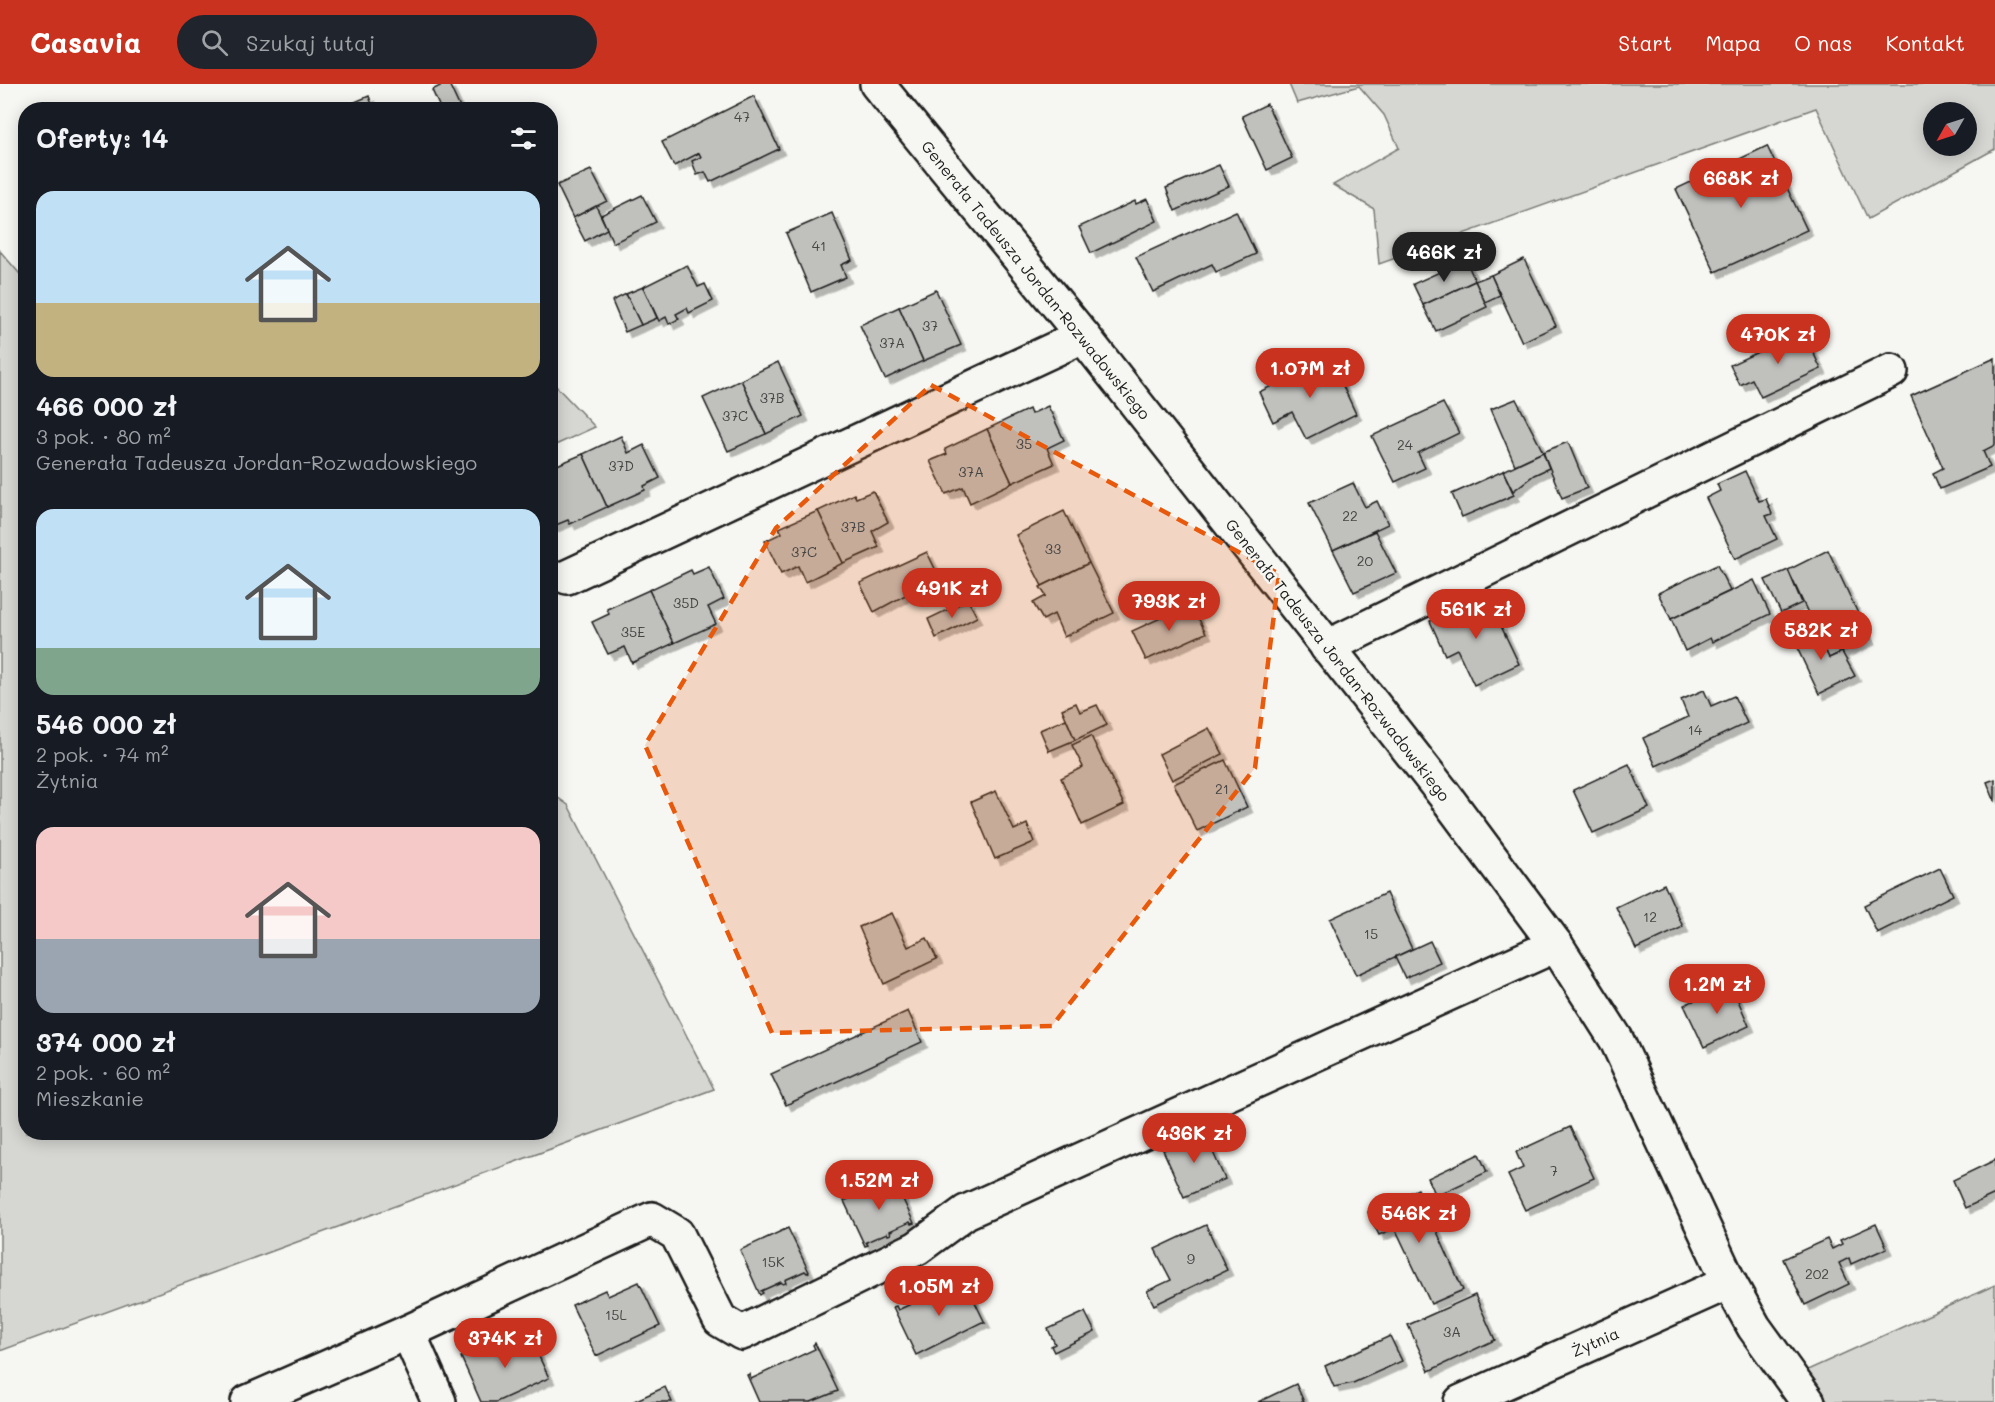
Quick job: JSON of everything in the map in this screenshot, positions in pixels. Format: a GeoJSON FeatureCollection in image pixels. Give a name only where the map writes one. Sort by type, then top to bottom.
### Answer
{"type":"FeatureCollection","features":[{"type":"Feature","properties":{"kind":"street","name":"Generała Tadeusza Jordan-Rozwadowskiego"},"geometry":{"type":"LineString","coordinates":[[877,84],[1083,336],[1443,793],[1556,945],[1616,1039],[1729,1282],[1754,1327],[1808,1402]]}},
{"type":"Feature","properties":{"kind":"street"},"geometry":{"type":"LineString","coordinates":[[567,577],[1083,336]]}},
{"type":"Feature","properties":{"kind":"street"},"geometry":{"type":"LineString","coordinates":[[1327,647],[1892,371]]}},
{"type":"Feature","properties":{"kind":"street"},"geometry":{"type":"LineString","coordinates":[[248,1402],[408,1332],[652,1219],[677,1234],[720,1320],[742,1333],[917,1248],[966,1212],[1556,945]]}},
{"type":"Feature","properties":{"kind":"street","name":"Żytnia"},"geometry":{"type":"LineString","coordinates":[[1461,1402],[1729,1282]]}},
{"type":"Feature","properties":{"kind":"street"},"geometry":{"type":"LineString","coordinates":[[408,1332],[439,1402]]}},
{"type":"Feature","properties":{"kind":"highlighted area"},"geometry":{"type":"Polygon","coordinates":[[[931,385],[1279,574],[1255,768],[1052,1026],[772,1033],[645,745],[776,528],[931,385]]]}},
{"type":"Feature","properties":{"kind":"shaded area"},"geometry":{"type":"Polygon","coordinates":[[[1289,84],[1995,84],[1995,149],[1868,219],[1816,108],[1379,264],[1374,209],[1333,185],[1399,148],[1384,115],[1359,86],[1297,103],[1289,84]]]}},
{"type":"Feature","properties":{"kind":"shaded area"},"geometry":{"type":"Polygon","coordinates":[[[0,251],[18,272],[18,1140],[558,1140],[558,798],[568,805],[714,1089],[0,1351],[0,251]]]}},
{"type":"Feature","properties":{"kind":"shaded area"},"geometry":{"type":"Polygon","coordinates":[[[558,388],[595,427],[558,443],[558,388]]]}},
{"type":"Feature","properties":{"kind":"shaded area"},"geometry":{"type":"Polygon","coordinates":[[[1995,1285],[1995,1402],[1829,1402],[1803,1372],[1995,1285]]]}},
{"type":"Feature","properties":{"kind":"building"},"geometry":{"type":"Polygon","coordinates":[[[449,84],[457,102],[437,102],[432,90],[449,84]]]}},
{"type":"Feature","properties":{"kind":"building"},"geometry":{"type":"Polygon","coordinates":[[[369,96],[371,102],[355,102],[369,96]]]}},
{"type":"Feature","properties":{"kind":"building"},"geometry":{"type":"Polygon","coordinates":[[[754,96],[779,149],[710,182],[705,172],[697,175],[692,161],[701,157],[699,153],[674,166],[662,142],[754,96]]]}},
{"type":"Feature","properties":{"kind":"building"},"geometry":{"type":"Polygon","coordinates":[[[1267,104],[1292,158],[1267,170],[1242,116],[1267,104]]]}},
{"type":"Feature","properties":{"kind":"building"},"geometry":{"type":"Polygon","coordinates":[[[1767,146],[1807,230],[1715,272],[1676,189],[1767,146]]]}},
{"type":"Feature","properties":{"kind":"building"},"geometry":{"type":"Polygon","coordinates":[[[1219,165],[1229,186],[1175,211],[1166,188],[1219,165]]]}},
{"type":"Feature","properties":{"kind":"building"},"geometry":{"type":"Polygon","coordinates":[[[591,170],[607,201],[573,218],[558,185],[591,170]]]}},
{"type":"Feature","properties":{"kind":"building"},"geometry":{"type":"Polygon","coordinates":[[[642,195],[656,222],[613,243],[601,215],[642,195]]]}},
{"type":"Feature","properties":{"kind":"building"},"geometry":{"type":"Polygon","coordinates":[[[1147,199],[1157,221],[1091,253],[1079,227],[1135,201],[1136,204],[1147,199]]]}},
{"type":"Feature","properties":{"kind":"building"},"geometry":{"type":"Polygon","coordinates":[[[596,206],[607,229],[585,241],[573,218],[596,206]]]}},
{"type":"Feature","properties":{"kind":"building"},"geometry":{"type":"Polygon","coordinates":[[[1236,211],[1256,254],[1216,272],[1212,264],[1153,292],[1136,257],[1236,211]]]}},
{"type":"Feature","properties":{"kind":"building"},"geometry":{"type":"Polygon","coordinates":[[[832,213],[852,260],[841,265],[846,277],[811,292],[786,233],[832,213]]]}},
{"type":"Feature","properties":{"kind":"building"},"geometry":{"type":"Polygon","coordinates":[[[1524,259],[1556,326],[1522,342],[1491,275],[1524,259]]]}},
{"type":"Feature","properties":{"kind":"building"},"geometry":{"type":"Polygon","coordinates":[[[1466,260],[1475,281],[1423,305],[1413,284],[1466,260]]]}},
{"type":"Feature","properties":{"kind":"building"},"geometry":{"type":"Polygon","coordinates":[[[687,265],[698,287],[705,284],[713,301],[689,313],[687,308],[676,314],[679,319],[669,324],[666,317],[659,321],[643,287],[687,265]]]}},
{"type":"Feature","properties":{"kind":"building"},"geometry":{"type":"Polygon","coordinates":[[[1491,275],[1500,295],[1485,302],[1475,281],[1491,275]]]}},
{"type":"Feature","properties":{"kind":"building"},"geometry":{"type":"Polygon","coordinates":[[[1475,281],[1487,307],[1436,331],[1423,305],[1475,281]]]}},
{"type":"Feature","properties":{"kind":"building"},"geometry":{"type":"Polygon","coordinates":[[[643,287],[657,318],[641,325],[626,294],[643,287]]]}},
{"type":"Feature","properties":{"kind":"building"},"geometry":{"type":"Polygon","coordinates":[[[936,290],[961,345],[923,361],[899,307],[936,290]]]}},
{"type":"Feature","properties":{"kind":"building"},"geometry":{"type":"Polygon","coordinates":[[[626,294],[641,325],[625,332],[612,301],[626,294]]]}},
{"type":"Feature","properties":{"kind":"building"},"geometry":{"type":"Polygon","coordinates":[[[899,307],[923,361],[885,379],[860,325],[899,307]]]}},
{"type":"Feature","properties":{"kind":"building"},"geometry":{"type":"Polygon","coordinates":[[[1803,331],[1821,369],[1761,397],[1752,379],[1740,385],[1730,365],[1803,331]]]}},
{"type":"Feature","properties":{"kind":"building"},"geometry":{"type":"Polygon","coordinates":[[[1330,358],[1356,414],[1306,439],[1292,412],[1273,422],[1259,392],[1330,358]]]}},
{"type":"Feature","properties":{"kind":"building"},"geometry":{"type":"Polygon","coordinates":[[[1995,358],[1995,445],[1983,451],[1990,467],[1940,489],[1933,473],[1943,468],[1911,396],[1995,358]]]}},
{"type":"Feature","properties":{"kind":"building"},"geometry":{"type":"Polygon","coordinates":[[[778,362],[803,416],[766,434],[741,380],[778,362]]]}},
{"type":"Feature","properties":{"kind":"building"},"geometry":{"type":"Polygon","coordinates":[[[741,380],[766,434],[728,451],[703,398],[741,380]]]}},
{"type":"Feature","properties":{"kind":"building"},"geometry":{"type":"Polygon","coordinates":[[[1516,399],[1543,452],[1515,465],[1491,409],[1516,399]]]}},
{"type":"Feature","properties":{"kind":"building"},"geometry":{"type":"Polygon","coordinates":[[[1443,403],[1459,433],[1418,453],[1425,468],[1395,482],[1372,436],[1443,403]]]}},
{"type":"Feature","properties":{"kind":"building"},"geometry":{"type":"Polygon","coordinates":[[[1048,406],[1064,440],[1047,448],[1054,464],[1012,483],[987,429],[1029,409],[1031,414],[1048,406]]]}},
{"type":"Feature","properties":{"kind":"building"},"geometry":{"type":"Polygon","coordinates":[[[987,429],[1012,483],[970,503],[963,487],[946,494],[930,461],[947,454],[945,449],[987,429]]]}},
{"type":"Feature","properties":{"kind":"building"},"geometry":{"type":"Polygon","coordinates":[[[621,436],[628,453],[644,445],[660,478],[644,486],[645,490],[607,507],[583,454],[621,436]]]}},
{"type":"Feature","properties":{"kind":"building"},"geometry":{"type":"Polygon","coordinates":[[[1568,442],[1587,488],[1562,498],[1543,452],[1568,442]]]}},
{"type":"Feature","properties":{"kind":"building"},"geometry":{"type":"Polygon","coordinates":[[[1543,452],[1549,468],[1534,475],[1513,491],[1503,471],[1543,452]]]}},
{"type":"Feature","properties":{"kind":"building"},"geometry":{"type":"Polygon","coordinates":[[[583,454],[607,507],[570,524],[568,520],[558,524],[558,465],[583,454]]]}},
{"type":"Feature","properties":{"kind":"building"},"geometry":{"type":"Polygon","coordinates":[[[1503,471],[1514,495],[1462,517],[1452,494],[1503,471]]]}},
{"type":"Feature","properties":{"kind":"building"},"geometry":{"type":"Polygon","coordinates":[[[1745,471],[1759,501],[1766,499],[1772,514],[1766,516],[1777,539],[1735,559],[1706,498],[1720,491],[1717,484],[1745,471]]]}},
{"type":"Feature","properties":{"kind":"building"},"geometry":{"type":"Polygon","coordinates":[[[1353,483],[1365,507],[1377,501],[1388,524],[1333,550],[1309,503],[1353,483]]]}},
{"type":"Feature","properties":{"kind":"building"},"geometry":{"type":"Polygon","coordinates":[[[873,491],[888,522],[872,531],[879,547],[843,563],[818,511],[854,494],[856,498],[873,491]]]}},
{"type":"Feature","properties":{"kind":"building"},"geometry":{"type":"Polygon","coordinates":[[[818,511],[843,563],[805,582],[798,566],[781,574],[765,541],[782,533],[779,528],[818,511]]]}},
{"type":"Feature","properties":{"kind":"building"},"geometry":{"type":"Polygon","coordinates":[[[1064,511],[1089,563],[1042,586],[1016,535],[1064,511]]]}},
{"type":"Feature","properties":{"kind":"building"},"geometry":{"type":"Polygon","coordinates":[[[1375,531],[1396,573],[1354,592],[1333,550],[1375,531]]]}},
{"type":"Feature","properties":{"kind":"building"},"geometry":{"type":"Polygon","coordinates":[[[1828,550],[1870,639],[1829,658],[1788,570],[1828,550]]]}},
{"type":"Feature","properties":{"kind":"building"},"geometry":{"type":"Polygon","coordinates":[[[927,552],[939,577],[874,612],[860,583],[927,552]]]}},
{"type":"Feature","properties":{"kind":"building"},"geometry":{"type":"Polygon","coordinates":[[[1089,563],[1114,613],[1064,637],[1054,614],[1043,620],[1033,603],[1046,596],[1040,587],[1089,563]]]}},
{"type":"Feature","properties":{"kind":"building"},"geometry":{"type":"Polygon","coordinates":[[[1717,565],[1730,591],[1671,619],[1658,593],[1717,565]]]}},
{"type":"Feature","properties":{"kind":"building"},"geometry":{"type":"Polygon","coordinates":[[[709,567],[724,599],[708,607],[716,624],[674,643],[649,590],[691,570],[693,574],[709,567]]]}},
{"type":"Feature","properties":{"kind":"building"},"geometry":{"type":"Polygon","coordinates":[[[1788,570],[1802,603],[1781,613],[1765,580],[1788,570]]]}},
{"type":"Feature","properties":{"kind":"building"},"geometry":{"type":"Polygon","coordinates":[[[1754,580],[1770,614],[1712,642],[1710,638],[1685,651],[1671,619],[1754,580]]]}},
{"type":"Feature","properties":{"kind":"building"},"geometry":{"type":"Polygon","coordinates":[[[649,590],[674,643],[632,663],[625,647],[608,654],[592,622],[609,614],[607,609],[649,590]]]}},
{"type":"Feature","properties":{"kind":"building"},"geometry":{"type":"Polygon","coordinates":[[[1484,596],[1519,664],[1474,685],[1457,649],[1445,655],[1430,621],[1484,596]]]}},
{"type":"Feature","properties":{"kind":"building"},"geometry":{"type":"Polygon","coordinates":[[[968,600],[977,617],[936,638],[928,619],[968,600]]]}},
{"type":"Feature","properties":{"kind":"building"},"geometry":{"type":"Polygon","coordinates":[[[1191,604],[1206,633],[1146,660],[1132,631],[1191,604]]]}},
{"type":"Feature","properties":{"kind":"building"},"geometry":{"type":"Polygon","coordinates":[[[1813,625],[1829,658],[1842,652],[1855,676],[1819,694],[1791,635],[1813,625]]]}},
{"type":"Feature","properties":{"kind":"building"},"geometry":{"type":"Polygon","coordinates":[[[1704,690],[1711,706],[1734,696],[1747,723],[1656,766],[1643,738],[1688,717],[1681,700],[1704,690]]]}},
{"type":"Feature","properties":{"kind":"building"},"geometry":{"type":"Polygon","coordinates":[[[1076,703],[1080,712],[1097,705],[1107,725],[1075,740],[1062,709],[1076,703]]]}},
{"type":"Feature","properties":{"kind":"building"},"geometry":{"type":"Polygon","coordinates":[[[1066,719],[1075,740],[1049,751],[1040,730],[1066,719]]]}},
{"type":"Feature","properties":{"kind":"building"},"geometry":{"type":"Polygon","coordinates":[[[1209,728],[1223,754],[1172,780],[1159,754],[1209,728]]]}},
{"type":"Feature","properties":{"kind":"building"},"geometry":{"type":"Polygon","coordinates":[[[1091,736],[1124,805],[1082,825],[1061,778],[1083,767],[1072,745],[1091,736]]]}},
{"type":"Feature","properties":{"kind":"building"},"geometry":{"type":"Polygon","coordinates":[[[1225,760],[1247,807],[1197,831],[1174,784],[1225,760]]]}},
{"type":"Feature","properties":{"kind":"building"},"geometry":{"type":"Polygon","coordinates":[[[1629,764],[1649,808],[1593,833],[1573,790],[1629,764]]]}},
{"type":"Feature","properties":{"kind":"building"},"geometry":{"type":"Polygon","coordinates":[[[1995,779],[1995,802],[1987,782],[1995,779]]]}},
{"type":"Feature","properties":{"kind":"building"},"geometry":{"type":"Polygon","coordinates":[[[996,791],[1014,830],[1027,824],[1034,842],[995,859],[971,802],[996,791]]]}},
{"type":"Feature","properties":{"kind":"building"},"geometry":{"type":"Polygon","coordinates":[[[1940,868],[1953,895],[1877,933],[1864,905],[1940,868]]]}},
{"type":"Feature","properties":{"kind":"building"},"geometry":{"type":"Polygon","coordinates":[[[1664,884],[1683,927],[1636,949],[1616,907],[1664,884]]]}},
{"type":"Feature","properties":{"kind":"building"},"geometry":{"type":"Polygon","coordinates":[[[1386,893],[1412,949],[1356,975],[1330,919],[1386,893]]]}},
{"type":"Feature","properties":{"kind":"building"},"geometry":{"type":"Polygon","coordinates":[[[892,913],[908,947],[927,938],[937,959],[884,984],[859,927],[892,913]]]}},
{"type":"Feature","properties":{"kind":"building"},"geometry":{"type":"Polygon","coordinates":[[[1430,941],[1440,962],[1405,978],[1395,957],[1430,941]]]}},
{"type":"Feature","properties":{"kind":"building"},"geometry":{"type":"Polygon","coordinates":[[[1731,984],[1749,1026],[1704,1047],[1684,1005],[1731,984]]]}},
{"type":"Feature","properties":{"kind":"building"},"geometry":{"type":"Polygon","coordinates":[[[908,1011],[922,1042],[786,1105],[771,1074],[908,1011]]]}},
{"type":"Feature","properties":{"kind":"building"},"geometry":{"type":"Polygon","coordinates":[[[1570,1127],[1594,1178],[1525,1210],[1508,1175],[1523,1168],[1516,1152],[1570,1127]]]}},
{"type":"Feature","properties":{"kind":"building"},"geometry":{"type":"Polygon","coordinates":[[[1204,1132],[1225,1179],[1184,1197],[1163,1150],[1204,1132]]]}},
{"type":"Feature","properties":{"kind":"building"},"geometry":{"type":"Polygon","coordinates":[[[1479,1154],[1487,1172],[1436,1196],[1428,1178],[1479,1154]]]}},
{"type":"Feature","properties":{"kind":"building"},"geometry":{"type":"Polygon","coordinates":[[[1995,1160],[1995,1194],[1965,1208],[1953,1180],[1995,1160]]]}},
{"type":"Feature","properties":{"kind":"building"},"geometry":{"type":"Polygon","coordinates":[[[893,1178],[914,1223],[910,1222],[890,1231],[891,1234],[887,1233],[866,1242],[868,1245],[865,1246],[844,1201],[893,1178]]]}},
{"type":"Feature","properties":{"kind":"building"},"geometry":{"type":"Polygon","coordinates":[[[1418,1189],[1463,1290],[1431,1304],[1395,1228],[1379,1235],[1368,1212],[1418,1189]]]}},
{"type":"Feature","properties":{"kind":"building"},"geometry":{"type":"Polygon","coordinates":[[[1876,1224],[1887,1248],[1851,1264],[1849,1258],[1839,1263],[1849,1284],[1805,1305],[1783,1259],[1827,1239],[1832,1249],[1842,1244],[1840,1240],[1876,1224]]]}},
{"type":"Feature","properties":{"kind":"building"},"geometry":{"type":"Polygon","coordinates":[[[1206,1225],[1227,1270],[1154,1305],[1147,1291],[1171,1280],[1155,1249],[1206,1225]]]}},
{"type":"Feature","properties":{"kind":"building"},"geometry":{"type":"Polygon","coordinates":[[[788,1228],[809,1272],[805,1271],[785,1280],[786,1283],[781,1282],[761,1291],[763,1293],[760,1295],[740,1250],[788,1228]]]}},
{"type":"Feature","properties":{"kind":"building"},"geometry":{"type":"Polygon","coordinates":[[[962,1275],[985,1323],[982,1322],[916,1355],[893,1307],[896,1306],[898,1310],[962,1280],[960,1276],[962,1275]]]}},
{"type":"Feature","properties":{"kind":"building"},"geometry":{"type":"Polygon","coordinates":[[[639,1282],[660,1326],[596,1356],[572,1305],[605,1290],[608,1296],[639,1282]]]}},
{"type":"Feature","properties":{"kind":"building"},"geometry":{"type":"Polygon","coordinates":[[[1475,1295],[1495,1340],[1429,1371],[1408,1325],[1475,1295]]]}},
{"type":"Feature","properties":{"kind":"building"},"geometry":{"type":"Polygon","coordinates":[[[1085,1312],[1095,1332],[1054,1352],[1051,1346],[1055,1344],[1048,1329],[1085,1312]]]}},
{"type":"Feature","properties":{"kind":"building"},"geometry":{"type":"Polygon","coordinates":[[[528,1333],[549,1378],[496,1402],[481,1402],[461,1357],[493,1341],[496,1347],[528,1333]]]}},
{"type":"Feature","properties":{"kind":"building"},"geometry":{"type":"Polygon","coordinates":[[[1390,1336],[1402,1361],[1353,1383],[1334,1387],[1325,1366],[1390,1336]]]}},
{"type":"Feature","properties":{"kind":"building"},"geometry":{"type":"Polygon","coordinates":[[[815,1343],[838,1391],[811,1402],[759,1402],[747,1375],[749,1374],[751,1379],[815,1349],[813,1345],[815,1343]]]}},
{"type":"Feature","properties":{"kind":"building"},"geometry":{"type":"Polygon","coordinates":[[[1296,1384],[1304,1402],[1258,1402],[1296,1384]]]}},
{"type":"Feature","properties":{"kind":"building"},"geometry":{"type":"Polygon","coordinates":[[[665,1387],[672,1402],[632,1402],[665,1387]]]}}]}
